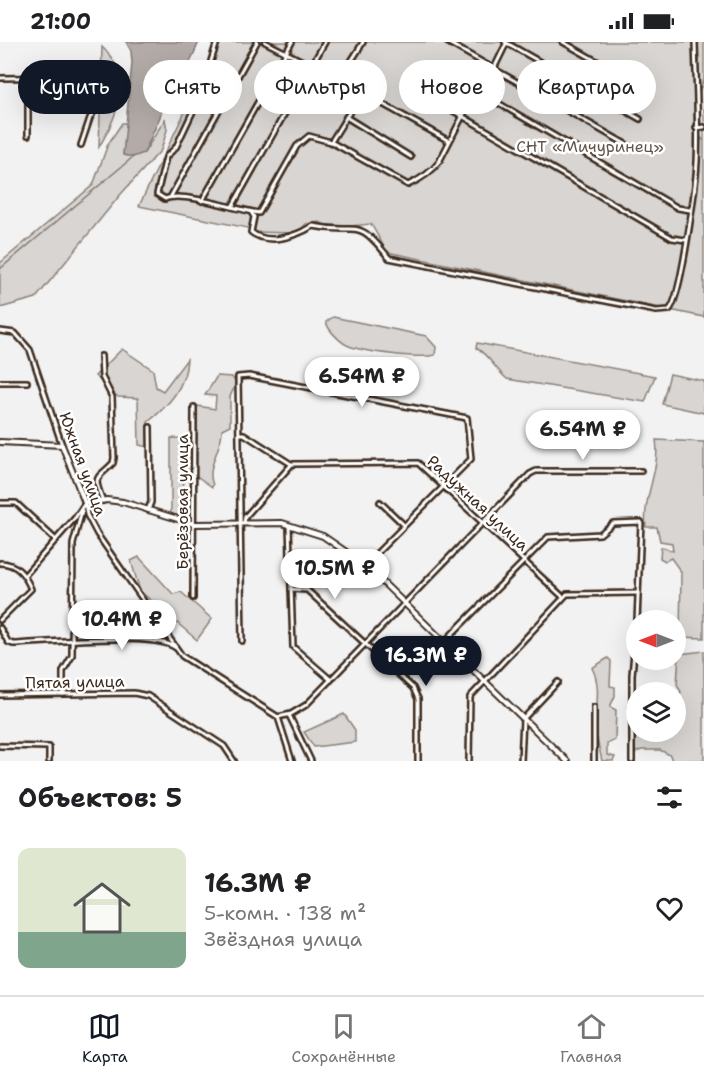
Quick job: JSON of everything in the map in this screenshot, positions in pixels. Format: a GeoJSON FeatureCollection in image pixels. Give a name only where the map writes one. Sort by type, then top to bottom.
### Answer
{"type":"FeatureCollection","features":[{"type":"Feature","properties":{"kind":"street"},"geometry":{"type":"LineString","coordinates":[[211,60],[217,42]]}},
{"type":"Feature","properties":{"kind":"street"},"geometry":{"type":"LineString","coordinates":[[171,196],[257,42]]}},
{"type":"Feature","properties":{"kind":"street"},"geometry":{"type":"LineString","coordinates":[[265,42],[299,60]]}},
{"type":"Feature","properties":{"kind":"street"},"geometry":{"type":"LineString","coordinates":[[202,201],[292,42]]}},
{"type":"Feature","properties":{"kind":"street"},"geometry":{"type":"LineString","coordinates":[[314,60],[325,42]]}},
{"type":"Feature","properties":{"kind":"street"},"geometry":{"type":"LineString","coordinates":[[353,60],[363,42]]}},
{"type":"Feature","properties":{"kind":"street"},"geometry":{"type":"LineString","coordinates":[[447,42],[478,60]]}},
{"type":"Feature","properties":{"kind":"street"},"geometry":{"type":"LineString","coordinates":[[498,60],[506,42],[640,119]]}},
{"type":"Feature","properties":{"kind":"street"},"geometry":{"type":"LineString","coordinates":[[563,42],[595,60]]}},
{"type":"Feature","properties":{"kind":"street"},"geometry":{"type":"LineString","coordinates":[[251,212],[254,217],[251,232],[257,237],[293,238],[313,226],[329,230],[359,228],[369,233],[389,258],[656,311],[669,310],[674,305],[697,162],[695,42]]}},
{"type":"Feature","properties":{"kind":"street"},"geometry":{"type":"LineString","coordinates":[[505,75],[629,146]]}},
{"type":"Feature","properties":{"kind":"street"},"geometry":{"type":"LineString","coordinates":[[0,78],[18,78]]}},
{"type":"Feature","properties":{"kind":"street"},"geometry":{"type":"LineString","coordinates":[[696,97],[704,97]]}},
{"type":"Feature","properties":{"kind":"street"},"geometry":{"type":"LineString","coordinates":[[387,106],[449,141]]}},
{"type":"Feature","properties":{"kind":"street"},"geometry":{"type":"LineString","coordinates":[[505,109],[678,208],[690,210]]}},
{"type":"Feature","properties":{"kind":"street"},"geometry":{"type":"LineString","coordinates":[[27,114],[27,135]]}},
{"type":"Feature","properties":{"kind":"street"},"geometry":{"type":"LineString","coordinates":[[81,145],[92,114]]}},
{"type":"Feature","properties":{"kind":"street"},"geometry":{"type":"LineString","coordinates":[[192,114],[176,147],[166,157],[157,194],[165,198],[171,196],[259,213],[301,140],[309,136],[331,142],[408,185],[433,171],[462,115],[672,238],[686,240]]}},
{"type":"Feature","properties":{"kind":"street"},"geometry":{"type":"LineString","coordinates":[[232,207],[284,114]]}},
{"type":"Feature","properties":{"kind":"street"},"geometry":{"type":"LineString","coordinates":[[331,142],[348,114]]}},
{"type":"Feature","properties":{"kind":"street"},"geometry":{"type":"LineString","coordinates":[[346,117],[411,157]]}},
{"type":"Feature","properties":{"kind":"street"},"geometry":{"type":"LineString","coordinates":[[696,128],[704,127]]}},
{"type":"Feature","properties":{"kind":"street","name":"Южная улица"},"geometry":{"type":"LineString","coordinates":[[0,331],[15,333],[30,350],[62,445],[85,503],[87,515],[97,534],[176,643],[182,656],[278,717]]}},
{"type":"Feature","properties":{"kind":"street"},"geometry":{"type":"LineString","coordinates":[[101,356],[102,377],[112,397],[114,447],[113,463],[101,472],[97,482],[103,501]]}},
{"type":"Feature","properties":{"kind":"street"},"geometry":{"type":"LineString","coordinates":[[242,641],[238,377],[241,375],[464,417],[469,422],[471,459],[365,565]]}},
{"type":"Feature","properties":{"kind":"street"},"geometry":{"type":"LineString","coordinates":[[0,382],[27,382]]}},
{"type":"Feature","properties":{"kind":"street","name":"Берёзовая улица"},"geometry":{"type":"LineString","coordinates":[[193,598],[194,407]]}},
{"type":"Feature","properties":{"kind":"street"},"geometry":{"type":"LineString","coordinates":[[148,510],[151,502],[150,427]]}},
{"type":"Feature","properties":{"kind":"street"},"geometry":{"type":"LineString","coordinates":[[239,434],[244,434],[292,464],[245,516],[242,523]]}},
{"type":"Feature","properties":{"kind":"street"},"geometry":{"type":"LineString","coordinates":[[0,442],[62,445]]}},
{"type":"Feature","properties":{"kind":"street","name":"Радужная улица"},"geometry":{"type":"LineString","coordinates":[[292,464],[411,462],[422,465],[562,597]]}},
{"type":"Feature","properties":{"kind":"street"},"geometry":{"type":"LineString","coordinates":[[292,761],[278,717],[289,715],[306,705],[536,471],[641,471]]}},
{"type":"Feature","properties":{"kind":"street"},"geometry":{"type":"LineString","coordinates":[[63,694],[63,671],[72,656],[73,544],[85,503],[123,502],[194,524],[289,524],[323,536],[365,565],[567,761]]}},
{"type":"Feature","properties":{"kind":"street"},"geometry":{"type":"LineString","coordinates":[[380,502],[403,525]]}},
{"type":"Feature","properties":{"kind":"street"},"geometry":{"type":"LineString","coordinates":[[0,503],[16,503],[56,540]]}},
{"type":"Feature","properties":{"kind":"street"},"geometry":{"type":"LineString","coordinates":[[25,575],[82,511]]}},
{"type":"Feature","properties":{"kind":"street"},"geometry":{"type":"LineString","coordinates":[[444,642],[548,537],[600,534],[614,523],[641,522],[637,610]]}},
{"type":"Feature","properties":{"kind":"street"},"geometry":{"type":"LineString","coordinates":[[289,524],[293,647],[331,680]]}},
{"type":"Feature","properties":{"kind":"street"},"geometry":{"type":"LineString","coordinates":[[0,563],[9,563],[25,575],[31,589],[0,620]]}},
{"type":"Feature","properties":{"kind":"street"},"geometry":{"type":"LineString","coordinates":[[291,589],[307,590],[367,642],[417,693],[418,761]]}},
{"type":"Feature","properties":{"kind":"street"},"geometry":{"type":"LineString","coordinates":[[469,761],[469,701],[483,680],[562,597],[589,592],[638,592]]}},
{"type":"Feature","properties":{"kind":"street"},"geometry":{"type":"LineString","coordinates":[[0,628],[8,642],[13,644],[72,640],[151,641],[169,643],[177,649]]}},
{"type":"Feature","properties":{"kind":"street"},"geometry":{"type":"LineString","coordinates":[[632,670],[632,761]]}},
{"type":"Feature","properties":{"kind":"street"},"geometry":{"type":"LineString","coordinates":[[521,761],[523,719],[558,682]]}},
{"type":"Feature","properties":{"kind":"street","name":"Пятая улица"},"geometry":{"type":"LineString","coordinates":[[0,695],[134,693],[148,696],[224,746],[234,761]]}},
{"type":"Feature","properties":{"kind":"street"},"geometry":{"type":"LineString","coordinates":[[594,707],[594,761]]}},
{"type":"Feature","properties":{"kind":"street"},"geometry":{"type":"LineString","coordinates":[[289,715],[311,761]]}},
{"type":"Feature","properties":{"kind":"street"},"geometry":{"type":"LineString","coordinates":[[0,746],[49,747],[49,761]]}},
{"type":"Feature","properties":{"kind":"green space","name":"СНТ «Мичуринец»"},"geometry":{"type":"Polygon","coordinates":[[[219,42],[704,42],[704,82],[694,112],[694,120],[699,135],[704,141],[704,317],[387,252],[371,224],[329,228],[320,222],[306,224],[297,233],[252,232],[253,229],[139,206],[184,114],[242,114],[242,60],[210,60],[219,42]]]}},
{"type":"Feature","properties":{"kind":"green space"},"geometry":{"type":"Polygon","coordinates":[[[102,47],[113,60],[102,60],[102,47]]]}},
{"type":"Feature","properties":{"kind":"green space"},"geometry":{"type":"Polygon","coordinates":[[[100,114],[115,114],[106,135],[99,147],[100,114]]]}},
{"type":"Feature","properties":{"kind":"green space"},"geometry":{"type":"Polygon","coordinates":[[[165,119],[167,130],[161,150],[121,194],[36,298],[0,308],[0,263],[93,185],[108,144],[122,123],[128,123],[123,154],[144,153],[165,119]]]}},
{"type":"Feature","properties":{"kind":"green space"},"geometry":{"type":"Polygon","coordinates":[[[333,317],[426,336],[436,347],[435,355],[392,354],[349,346],[335,336],[327,325],[326,322],[333,317]]]}},
{"type":"Feature","properties":{"kind":"green space"},"geometry":{"type":"Polygon","coordinates":[[[477,343],[655,376],[645,402],[507,379],[485,354],[476,348],[477,343]]]}},
{"type":"Feature","properties":{"kind":"green space"},"geometry":{"type":"Polygon","coordinates":[[[122,349],[153,370],[156,387],[163,391],[187,359],[183,378],[175,395],[148,422],[148,447],[139,445],[138,398],[118,397],[95,376],[122,349]]]}},
{"type":"Feature","properties":{"kind":"green space"},"geometry":{"type":"Polygon","coordinates":[[[670,374],[704,381],[704,413],[662,404],[670,374]]]}},
{"type":"Feature","properties":{"kind":"green space"},"geometry":{"type":"Polygon","coordinates":[[[217,376],[232,377],[236,383],[230,397],[230,425],[222,429],[211,471],[213,485],[212,487],[195,475],[182,484],[191,492],[190,515],[171,515],[171,438],[197,439],[197,406],[215,409],[216,396],[205,395],[217,376]]]}},
{"type":"Feature","properties":{"kind":"green space"},"geometry":{"type":"Polygon","coordinates":[[[656,440],[704,442],[704,638],[686,637],[686,610],[680,610],[681,572],[671,558],[665,561],[660,558],[661,547],[673,551],[672,543],[660,541],[657,527],[646,527],[645,516],[657,451],[656,440]]]}},
{"type":"Feature","properties":{"kind":"green space"},"geometry":{"type":"Polygon","coordinates":[[[139,557],[173,594],[181,592],[212,619],[197,640],[140,591],[131,561],[139,557]]]}},
{"type":"Feature","properties":{"kind":"green space"},"geometry":{"type":"Polygon","coordinates":[[[704,651],[704,760],[672,761],[670,755],[660,750],[642,750],[633,753],[633,742],[686,742],[686,682],[677,682],[678,670],[686,670],[686,653],[704,651]]]}},
{"type":"Feature","properties":{"kind":"green space"},"geometry":{"type":"Polygon","coordinates":[[[608,658],[611,661],[610,686],[615,687],[615,696],[610,707],[616,710],[615,740],[607,744],[607,755],[615,757],[613,761],[602,761],[596,727],[597,683],[592,668],[608,658]]]}},
{"type":"Feature","properties":{"kind":"green space"},"geometry":{"type":"Polygon","coordinates":[[[344,714],[355,730],[355,742],[314,747],[304,732],[344,714]]]}},
{"type":"Feature","properties":{"kind":"shaded area"},"geometry":{"type":"Polygon","coordinates":[[[126,42],[199,42],[191,60],[143,60],[143,114],[161,114],[144,153],[133,157],[123,155],[127,114],[131,114],[131,51],[126,42]]]}},
{"type":"Feature","properties":{"kind":"waterway"},"geometry":{"type":"LineString","coordinates":[[0,269],[133,157]]}}]}
